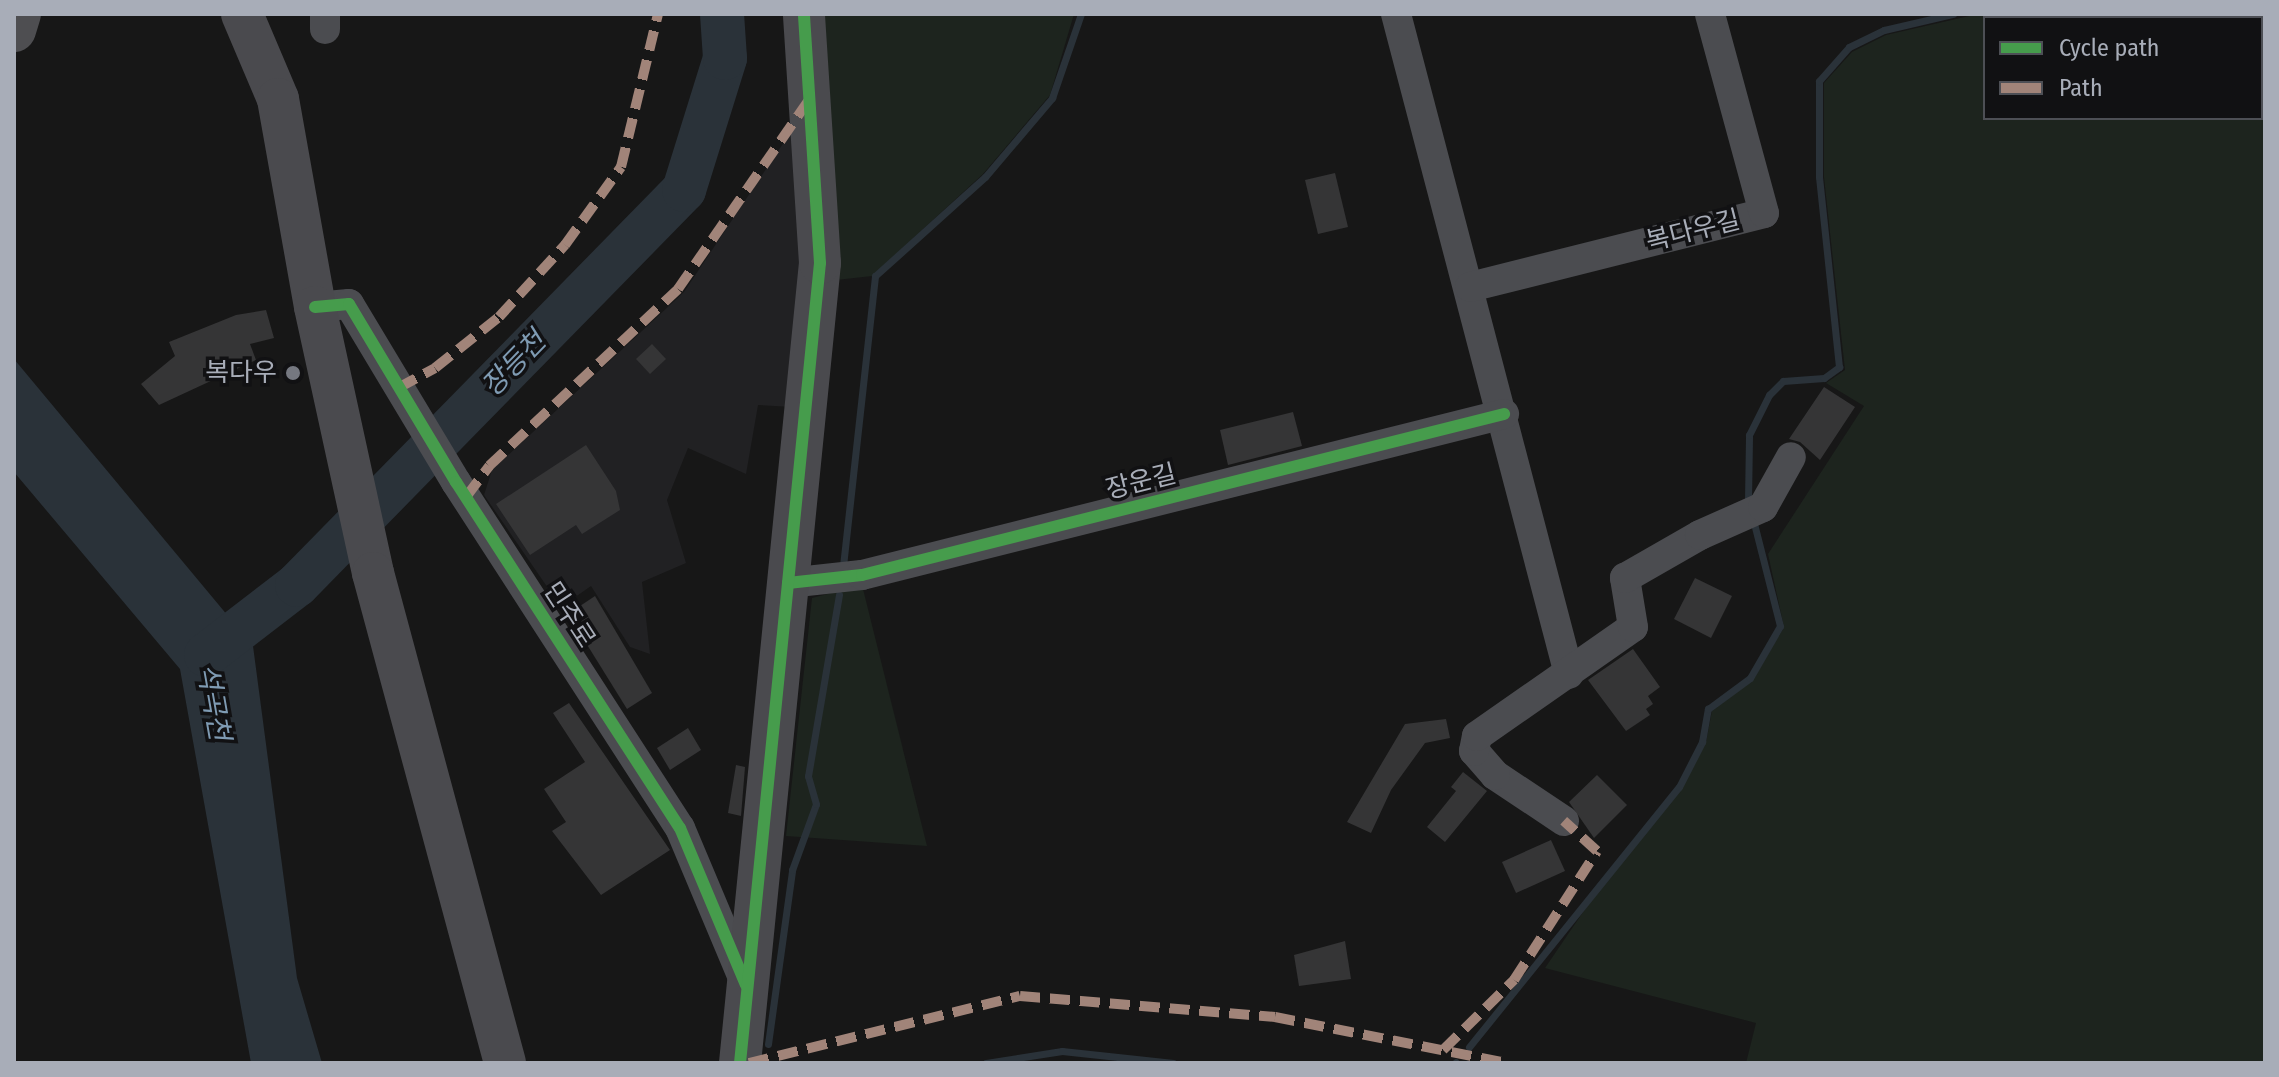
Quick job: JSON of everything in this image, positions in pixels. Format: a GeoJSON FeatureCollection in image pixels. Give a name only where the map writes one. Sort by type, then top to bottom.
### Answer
{"type":"FeatureCollection","features":[{"type":"Feature","properties":{"kind":"highway"},"geometry":{"type":"LineString","coordinates":[[14,30],[19,14]]}},
{"type":"Feature","properties":{"kind":"main road"},"geometry":{"type":"LineString","coordinates":[[242,14],[278,99],[315,307],[373,573],[505,1063]]}},
{"type":"Feature","properties":{"kind":"main road"},"geometry":{"type":"LineString","coordinates":[[740,1063],[820,263],[804,14]]}},
{"type":"Feature","properties":{"kind":"street"},"geometry":{"type":"LineString","coordinates":[[1396,14],[1504,414],[1569,674]]}},
{"type":"Feature","properties":{"kind":"street","name":"복다우길"},"geometry":{"type":"LineString","coordinates":[[1470,287],[1764,213],[1710,14]]}},
{"type":"Feature","properties":{"kind":"street","name":"민주로"},"geometry":{"type":"LineString","coordinates":[[315,307],[349,304],[456,482],[680,828],[748,990]]}},
{"type":"Feature","properties":{"kind":"street","name":"장운길"},"geometry":{"type":"LineString","coordinates":[[788,583],[862,575],[1504,414]]}},
{"type":"Feature","properties":{"kind":"street"},"geometry":{"type":"LineString","coordinates":[[1564,821],[1495,775],[1474,751],[1477,736],[1633,627],[1625,578],[1700,535],[1763,507],[1791,457]]}},
{"type":"Feature","properties":{"kind":"shaded area"},"geometry":{"type":"Polygon","coordinates":[[[813,14],[1074,14],[1050,95],[983,174],[872,276],[827,281],[813,14]]]}},
{"type":"Feature","properties":{"kind":"shaded area"},"geometry":{"type":"Polygon","coordinates":[[[1978,14],[2020,16],[1983,16],[1983,120],[2263,120],[2263,16],[2216,16],[2265,14],[2265,1063],[1746,1063],[1756,1023],[1545,968],[1609,874],[1681,789],[1706,742],[1712,711],[1753,680],[1784,627],[1768,554],[1864,406],[1826,383],[1845,370],[1824,177],[1824,83],[1852,52],[1886,35],[1978,14]]]}},
{"type":"Feature","properties":{"kind":"shaded area"},"geometry":{"type":"Polygon","coordinates":[[[792,130],[806,267],[792,407],[758,405],[746,474],[688,448],[667,500],[686,563],[642,582],[650,654],[630,647],[591,586],[561,607],[484,495],[492,470],[684,292],[792,130]]]}},
{"type":"Feature","properties":{"kind":"shaded area"},"geometry":{"type":"Polygon","coordinates":[[[862,585],[927,846],[786,836],[812,598],[862,585]]]}},
{"type":"Feature","properties":{"kind":"water","name":"석곡천"},"geometry":{"type":"Polygon","coordinates":[[[14,359],[253,646],[297,978],[322,1063],[251,1063],[180,669],[14,472],[14,359]]]}},
{"type":"Feature","properties":{"kind":"building"},"geometry":{"type":"Polygon","coordinates":[[[1335,173],[1348,227],[1318,234],[1305,180],[1335,173]]]}},
{"type":"Feature","properties":{"kind":"building"},"geometry":{"type":"Polygon","coordinates":[[[266,310],[274,338],[250,344],[256,360],[159,405],[141,384],[175,356],[169,342],[236,315],[266,310]]]}},
{"type":"Feature","properties":{"kind":"building"},"geometry":{"type":"Polygon","coordinates":[[[652,344],[666,359],[650,374],[636,359],[652,344]]]}},
{"type":"Feature","properties":{"kind":"building"},"geometry":{"type":"Polygon","coordinates":[[[1824,387],[1855,407],[1820,460],[1800,442],[1789,439],[1824,387]]]}},
{"type":"Feature","properties":{"kind":"building"},"geometry":{"type":"Polygon","coordinates":[[[1293,412],[1302,446],[1228,465],[1220,430],[1293,412]]]}},
{"type":"Feature","properties":{"kind":"building"},"geometry":{"type":"Polygon","coordinates":[[[586,445],[616,491],[620,510],[582,534],[576,525],[530,555],[496,504],[586,445]]]}},
{"type":"Feature","properties":{"kind":"building"},"geometry":{"type":"Polygon","coordinates":[[[1695,578],[1732,596],[1711,638],[1674,619],[1695,578]]]}},
{"type":"Feature","properties":{"kind":"building"},"geometry":{"type":"Polygon","coordinates":[[[595,596],[652,693],[627,709],[568,614],[595,596]]]}},
{"type":"Feature","properties":{"kind":"building"},"geometry":{"type":"Polygon","coordinates":[[[1633,649],[1660,687],[1648,696],[1653,704],[1646,709],[1650,715],[1626,731],[1588,680],[1633,649]]]}},
{"type":"Feature","properties":{"kind":"building"},"geometry":{"type":"Polygon","coordinates":[[[569,703],[670,850],[601,895],[552,831],[566,822],[544,789],[585,762],[553,713],[569,703]]]}},
{"type":"Feature","properties":{"kind":"building"},"geometry":{"type":"Polygon","coordinates":[[[1446,719],[1450,738],[1425,743],[1391,790],[1371,833],[1347,822],[1405,724],[1446,719]]]}},
{"type":"Feature","properties":{"kind":"building"},"geometry":{"type":"Polygon","coordinates":[[[688,728],[701,750],[670,770],[657,748],[688,728]]]}},
{"type":"Feature","properties":{"kind":"building"},"geometry":{"type":"Polygon","coordinates":[[[736,765],[745,767],[741,816],[728,813],[736,765]]]}},
{"type":"Feature","properties":{"kind":"building"},"geometry":{"type":"Polygon","coordinates":[[[1463,772],[1487,791],[1445,842],[1427,827],[1456,791],[1451,787],[1463,772]]]}},
{"type":"Feature","properties":{"kind":"building"},"geometry":{"type":"Polygon","coordinates":[[[1597,775],[1627,805],[1594,838],[1569,802],[1597,775]]]}},
{"type":"Feature","properties":{"kind":"building"},"geometry":{"type":"Polygon","coordinates":[[[1551,840],[1565,871],[1516,893],[1502,862],[1551,840]]]}},
{"type":"Feature","properties":{"kind":"building"},"geometry":{"type":"Polygon","coordinates":[[[1345,941],[1351,979],[1299,986],[1294,955],[1345,941]]]}},
{"type":"Feature","properties":{"kind":"waterway","name":"장등천"},"geometry":{"type":"LineString","coordinates":[[206,655],[297,585],[684,190],[725,58],[722,14]]}},
{"type":"Feature","properties":{"kind":"waterway"},"geometry":{"type":"LineString","coordinates":[[843,566],[875,276],[985,177],[1052,98],[1081,14]]}},
{"type":"Feature","properties":{"kind":"waterway"},"geometry":{"type":"LineString","coordinates":[[1748,501],[1749,435],[1769,395],[1783,381],[1824,378],[1839,367],[1819,177],[1819,81],[1849,47],[1884,30],[1953,14]]}},
{"type":"Feature","properties":{"kind":"waterway"},"geometry":{"type":"LineString","coordinates":[[2067,14],[2073,16]]}},
{"type":"Feature","properties":{"kind":"waterway"},"geometry":{"type":"LineString","coordinates":[[2154,16],[2160,14]]}},
{"type":"Feature","properties":{"kind":"waterway"},"geometry":{"type":"LineString","coordinates":[[1469,1047],[1679,787],[1702,742],[1708,709],[1750,678],[1780,626],[1754,523]]}},
{"type":"Feature","properties":{"kind":"waterway"},"geometry":{"type":"LineString","coordinates":[[768,1044],[792,870],[816,804],[808,776],[839,595]]}},
{"type":"Feature","properties":{"kind":"waterway"},"geometry":{"type":"LineString","coordinates":[[986,1063],[1062,1051],[1173,1063]]}},
{"type":"Feature","properties":{"kind":"marked path"},"geometry":{"type":"LineString","coordinates":[[398,388],[435,368],[499,317],[565,245],[621,167],[658,14]]}},
{"type":"Feature","properties":{"kind":"marked path"},"geometry":{"type":"LineString","coordinates":[[466,497],[489,466],[678,289],[808,101]]}},
{"type":"Feature","properties":{"kind":"marked path"},"geometry":{"type":"LineString","coordinates":[[1443,1050],[1514,980],[1597,851],[1564,821]]}},
{"type":"Feature","properties":{"kind":"marked path"},"geometry":{"type":"LineString","coordinates":[[749,1063],[1020,996],[1275,1017],[1508,1063]]}},
{"type":"Feature","properties":{"kind":"cycle path"},"geometry":{"type":"LineString","coordinates":[[740,1063],[820,263],[804,14]]}},
{"type":"Feature","properties":{"kind":"cycle path"},"geometry":{"type":"LineString","coordinates":[[315,307],[349,304],[456,482],[680,828],[746,985]]}},
{"type":"Feature","properties":{"kind":"cycle path"},"geometry":{"type":"LineString","coordinates":[[788,583],[862,575],[1504,414]]}},
{"type":"Feature","properties":{"kind":"place","name":"복다우"},"geometry":{"type":"Point","coordinates":[293,373]}}]}
